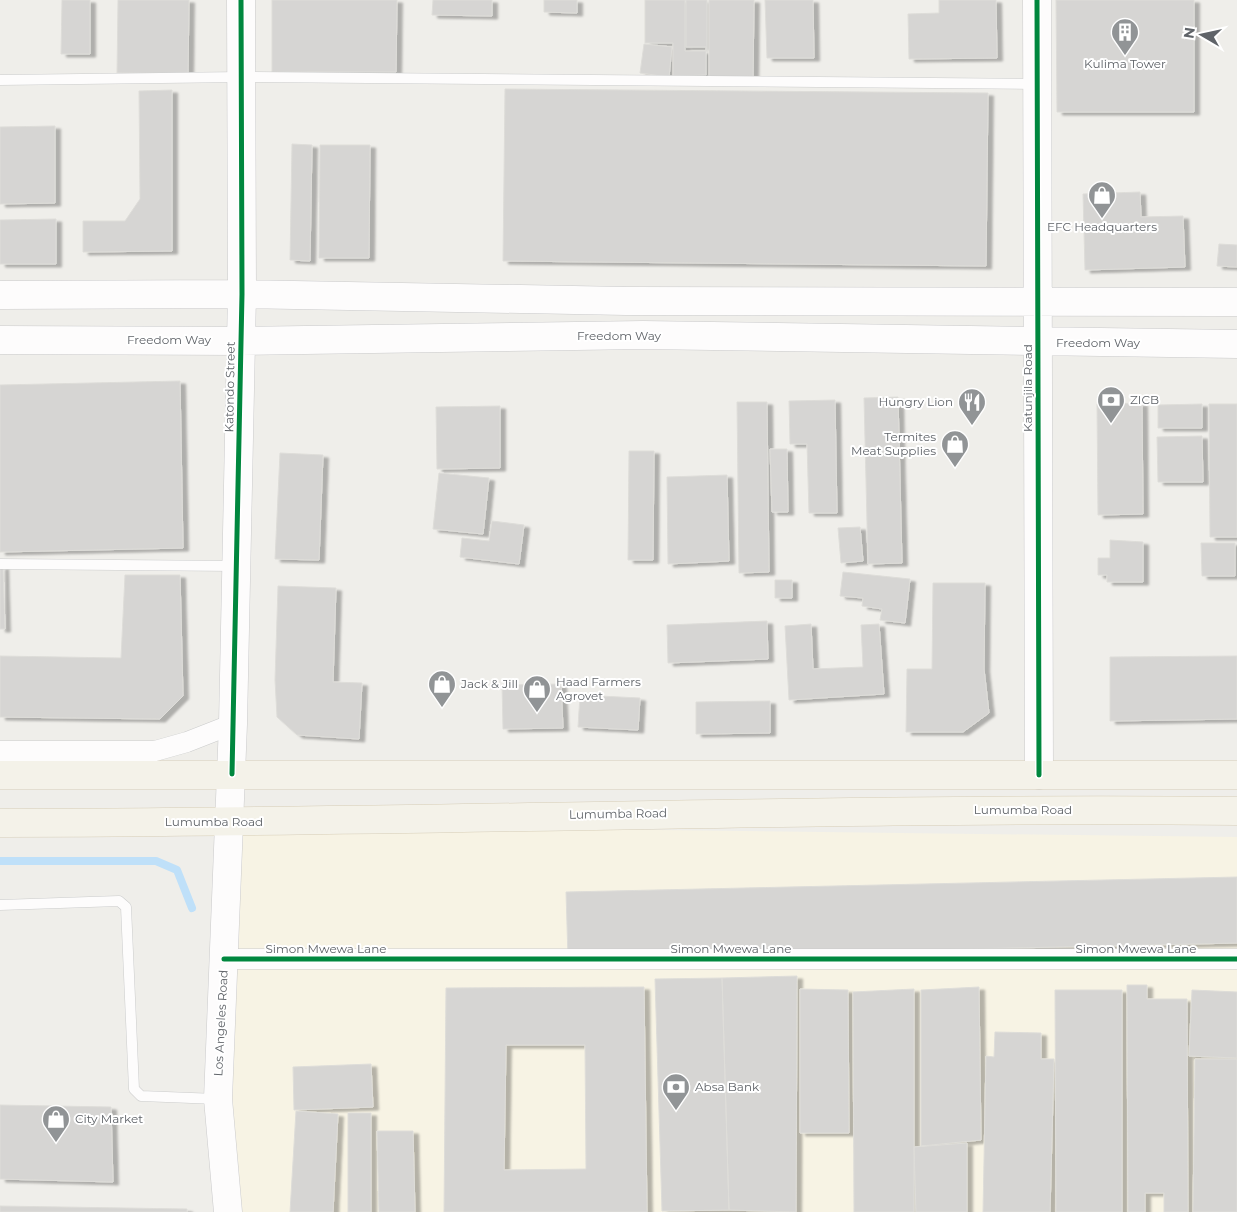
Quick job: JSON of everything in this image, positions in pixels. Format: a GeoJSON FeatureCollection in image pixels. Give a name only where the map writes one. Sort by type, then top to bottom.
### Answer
{"type":"FeatureCollection","features":[{"type":"Feature","properties":{"kind":"main road","name":"Katondo Street"},"geometry":{"type":"LineString","coordinates":[[232,774],[242,294],[241,0]]}},
{"type":"Feature","properties":{"kind":"main road","name":"Katunjila Road"},"geometry":{"type":"LineString","coordinates":[[1037,0],[1039,776]]}},
{"type":"Feature","properties":{"kind":"main road"},"geometry":{"type":"LineString","coordinates":[[0,295],[242,294],[626,301],[1237,302]]}},
{"type":"Feature","properties":{"kind":"main road","name":"Freedom Way"},"geometry":{"type":"LineString","coordinates":[[0,340],[241,341],[643,335],[1237,344]]}},
{"type":"Feature","properties":{"kind":"main road","name":"Los Angeles Road"},"geometry":{"type":"LineString","coordinates":[[228,1212],[218,1099],[232,774]]}},
{"type":"Feature","properties":{"kind":"main road"},"geometry":{"type":"LineString","coordinates":[[0,775],[1237,775]]}},
{"type":"Feature","properties":{"kind":"main road","name":"Lumumba Road"},"geometry":{"type":"LineString","coordinates":[[0,823],[230,823],[653,814],[1046,809],[1237,811]]}},
{"type":"Feature","properties":{"kind":"street"},"geometry":{"type":"LineString","coordinates":[[0,751],[155,751],[188,742],[233,724]]}},
{"type":"Feature","properties":{"kind":"street","name":"Simon Mwewa Lane"},"geometry":{"type":"LineString","coordinates":[[224,959],[1237,959]]}},
{"type":"Feature","properties":{"kind":"lane"},"geometry":{"type":"LineString","coordinates":[[0,80],[242,77],[1037,84]]}},
{"type":"Feature","properties":{"kind":"lane"},"geometry":{"type":"LineString","coordinates":[[0,564],[237,566]]}},
{"type":"Feature","properties":{"kind":"lane"},"geometry":{"type":"LineString","coordinates":[[0,905],[119,901],[126,907],[134,1089],[141,1096],[218,1099]]}},
{"type":"Feature","properties":{"kind":"shaded area"},"geometry":{"type":"Polygon","coordinates":[[[233,825],[1237,837],[1237,1212],[232,1212],[220,1114],[233,825]]]}},
{"type":"Feature","properties":{"kind":"building"},"geometry":{"type":"Polygon","coordinates":[[[62,0],[90,0],[90,54],[61,54],[62,0]]]}},
{"type":"Feature","properties":{"kind":"building"},"geometry":{"type":"Polygon","coordinates":[[[118,0],[189,0],[188,73],[117,73],[118,0]]]}},
{"type":"Feature","properties":{"kind":"building"},"geometry":{"type":"Polygon","coordinates":[[[272,0],[397,0],[396,72],[272,72],[272,0]]]}},
{"type":"Feature","properties":{"kind":"building"},"geometry":{"type":"Polygon","coordinates":[[[433,0],[492,0],[492,16],[432,15],[433,0]]]}},
{"type":"Feature","properties":{"kind":"building"},"geometry":{"type":"Polygon","coordinates":[[[544,0],[577,0],[577,13],[544,12],[544,0]]]}},
{"type":"Feature","properties":{"kind":"building"},"geometry":{"type":"Polygon","coordinates":[[[645,0],[686,0],[686,47],[706,47],[706,75],[673,76],[673,43],[645,43],[645,0]]]}},
{"type":"Feature","properties":{"kind":"building"},"geometry":{"type":"Polygon","coordinates":[[[685,0],[707,0],[707,51],[685,51],[685,0]]]}},
{"type":"Feature","properties":{"kind":"building"},"geometry":{"type":"Polygon","coordinates":[[[709,0],[754,0],[753,80],[709,80],[709,0]]]}},
{"type":"Feature","properties":{"kind":"building"},"geometry":{"type":"Polygon","coordinates":[[[765,0],[813,0],[814,58],[767,58],[765,0]]]}},
{"type":"Feature","properties":{"kind":"building"},"geometry":{"type":"Polygon","coordinates":[[[939,0],[996,0],[997,58],[909,59],[908,14],[939,13],[939,0]]]}},
{"type":"Feature","properties":{"kind":"building","name":"Kulima Tower"},"geometry":{"type":"Polygon","coordinates":[[[1056,0],[1194,0],[1194,112],[1057,112],[1056,0]]]}},
{"type":"Feature","properties":{"kind":"building"},"geometry":{"type":"Polygon","coordinates":[[[644,44],[672,47],[669,77],[640,73],[644,44]]]}},
{"type":"Feature","properties":{"kind":"building"},"geometry":{"type":"Polygon","coordinates":[[[505,89],[988,93],[986,266],[503,261],[505,89]]]}},
{"type":"Feature","properties":{"kind":"building"},"geometry":{"type":"Polygon","coordinates":[[[172,90],[172,251],[83,252],[83,221],[125,221],[140,199],[139,91],[172,90]]]}},
{"type":"Feature","properties":{"kind":"building"},"geometry":{"type":"Polygon","coordinates":[[[55,126],[55,203],[0,204],[0,127],[55,126]]]}},
{"type":"Feature","properties":{"kind":"building"},"geometry":{"type":"Polygon","coordinates":[[[292,144],[312,145],[310,261],[290,260],[292,144]]]}},
{"type":"Feature","properties":{"kind":"building"},"geometry":{"type":"Polygon","coordinates":[[[320,145],[370,145],[369,258],[319,258],[320,145]]]}},
{"type":"Feature","properties":{"kind":"building"},"geometry":{"type":"Polygon","coordinates":[[[1140,192],[1141,217],[1183,216],[1185,267],[1085,270],[1083,194],[1140,192]]]}},
{"type":"Feature","properties":{"kind":"building"},"geometry":{"type":"Polygon","coordinates":[[[56,219],[56,264],[0,264],[0,220],[56,219]]]}},
{"type":"Feature","properties":{"kind":"building"},"geometry":{"type":"Polygon","coordinates":[[[1219,244],[1237,245],[1237,267],[1217,266],[1219,244]]]}},
{"type":"Feature","properties":{"kind":"building"},"geometry":{"type":"Polygon","coordinates":[[[180,381],[183,548],[0,552],[0,385],[180,381]]]}},
{"type":"Feature","properties":{"kind":"building"},"geometry":{"type":"Polygon","coordinates":[[[898,397],[902,563],[868,564],[864,398],[898,397]]]}},
{"type":"Feature","properties":{"kind":"building"},"geometry":{"type":"Polygon","coordinates":[[[835,400],[837,513],[809,513],[807,444],[790,444],[789,401],[835,400]]]}},
{"type":"Feature","properties":{"kind":"building"},"geometry":{"type":"Polygon","coordinates":[[[737,402],[767,402],[769,572],[739,573],[737,402]]]}},
{"type":"Feature","properties":{"kind":"building"},"geometry":{"type":"Polygon","coordinates":[[[1142,403],[1143,514],[1098,515],[1097,404],[1142,403]]]}},
{"type":"Feature","properties":{"kind":"building"},"geometry":{"type":"Polygon","coordinates":[[[1202,404],[1202,428],[1158,428],[1158,405],[1202,404]]]}},
{"type":"Feature","properties":{"kind":"building"},"geometry":{"type":"Polygon","coordinates":[[[1209,404],[1237,404],[1237,537],[1210,537],[1209,404]]]}},
{"type":"Feature","properties":{"kind":"building"},"geometry":{"type":"Polygon","coordinates":[[[500,406],[500,468],[437,469],[436,407],[500,406]]]}},
{"type":"Feature","properties":{"kind":"building"},"geometry":{"type":"Polygon","coordinates":[[[1202,436],[1203,482],[1158,482],[1157,437],[1202,436]]]}},
{"type":"Feature","properties":{"kind":"building"},"geometry":{"type":"Polygon","coordinates":[[[770,449],[787,449],[788,512],[772,512],[770,449]]]}},
{"type":"Feature","properties":{"kind":"building"},"geometry":{"type":"Polygon","coordinates":[[[629,451],[654,451],[653,560],[628,560],[629,451]]]}},
{"type":"Feature","properties":{"kind":"building"},"geometry":{"type":"Polygon","coordinates":[[[280,453],[323,455],[319,560],[275,559],[280,453]]]}},
{"type":"Feature","properties":{"kind":"building"},"geometry":{"type":"Polygon","coordinates":[[[439,473],[489,478],[483,534],[433,529],[439,473]]]}},
{"type":"Feature","properties":{"kind":"building"},"geometry":{"type":"Polygon","coordinates":[[[727,475],[729,561],[668,564],[667,477],[727,475]]]}},
{"type":"Feature","properties":{"kind":"building"},"geometry":{"type":"Polygon","coordinates":[[[492,521],[524,525],[519,564],[460,557],[462,538],[489,541],[492,521]]]}},
{"type":"Feature","properties":{"kind":"building"},"geometry":{"type":"Polygon","coordinates":[[[860,527],[863,561],[841,563],[838,528],[860,527]]]}},
{"type":"Feature","properties":{"kind":"building"},"geometry":{"type":"Polygon","coordinates":[[[1110,540],[1143,542],[1143,582],[1107,582],[1107,575],[1098,575],[1098,558],[1110,558],[1110,540]]]}},
{"type":"Feature","properties":{"kind":"building"},"geometry":{"type":"Polygon","coordinates":[[[1201,543],[1235,543],[1235,576],[1202,576],[1201,543]]]}},
{"type":"Feature","properties":{"kind":"building"},"geometry":{"type":"Polygon","coordinates":[[[3,566],[5,629],[0,629],[0,567],[3,566]]]}},
{"type":"Feature","properties":{"kind":"building"},"geometry":{"type":"Polygon","coordinates":[[[843,572],[910,579],[905,623],[880,620],[882,609],[862,606],[863,598],[840,596],[843,572]]]}},
{"type":"Feature","properties":{"kind":"building"},"geometry":{"type":"Polygon","coordinates":[[[125,575],[180,575],[183,696],[160,719],[0,717],[0,656],[121,658],[125,575]]]}},
{"type":"Feature","properties":{"kind":"building"},"geometry":{"type":"Polygon","coordinates":[[[775,580],[792,580],[792,598],[775,598],[775,580]]]}},
{"type":"Feature","properties":{"kind":"building"},"geometry":{"type":"Polygon","coordinates":[[[933,583],[985,583],[984,669],[989,713],[963,732],[906,732],[907,669],[932,669],[933,583]]]}},
{"type":"Feature","properties":{"kind":"building"},"geometry":{"type":"Polygon","coordinates":[[[278,586],[336,588],[333,682],[362,683],[359,739],[297,735],[277,717],[275,680],[278,586]]]}},
{"type":"Feature","properties":{"kind":"building"},"geometry":{"type":"Polygon","coordinates":[[[767,621],[768,659],[668,663],[667,625],[767,621]]]}},
{"type":"Feature","properties":{"kind":"building"},"geometry":{"type":"Polygon","coordinates":[[[811,624],[813,669],[863,667],[861,625],[879,624],[884,694],[789,700],[785,626],[811,624]]]}},
{"type":"Feature","properties":{"kind":"building"},"geometry":{"type":"Polygon","coordinates":[[[1237,656],[1237,719],[1110,721],[1110,657],[1237,656]]]}},
{"type":"Feature","properties":{"kind":"building"},"geometry":{"type":"Polygon","coordinates":[[[561,684],[563,728],[503,729],[502,685],[561,684]]]}},
{"type":"Feature","properties":{"kind":"building"},"geometry":{"type":"Polygon","coordinates":[[[580,695],[640,698],[638,730],[578,727],[580,695]]]}},
{"type":"Feature","properties":{"kind":"building"},"geometry":{"type":"Polygon","coordinates":[[[770,701],[770,733],[696,734],[696,702],[770,701]]]}},
{"type":"Feature","properties":{"kind":"building"},"geometry":{"type":"Polygon","coordinates":[[[1237,877],[1237,943],[568,958],[566,892],[1237,877]]]}},
{"type":"Feature","properties":{"kind":"building"},"geometry":{"type":"Polygon","coordinates":[[[797,976],[796,1212],[729,1210],[722,978],[797,976]]]}},
{"type":"Feature","properties":{"kind":"building"},"geometry":{"type":"Polygon","coordinates":[[[722,978],[729,1210],[662,1211],[655,979],[722,978]]]}},
{"type":"Feature","properties":{"kind":"building"},"geometry":{"type":"Polygon","coordinates":[[[1127,985],[1147,985],[1147,999],[1187,999],[1188,1212],[1164,1212],[1164,1193],[1145,1193],[1145,1212],[1128,1212],[1127,985]]]}},
{"type":"Feature","properties":{"kind":"building"},"geometry":{"type":"Polygon","coordinates":[[[644,987],[647,1212],[444,1212],[446,988],[644,987]],[[506,1045],[504,1170],[586,1169],[585,1045],[506,1045]]]}},
{"type":"Feature","properties":{"kind":"building"},"geometry":{"type":"Polygon","coordinates":[[[979,987],[981,1140],[921,1146],[921,990],[979,987]]]}},
{"type":"Feature","properties":{"kind":"building"},"geometry":{"type":"Polygon","coordinates":[[[800,989],[848,990],[849,1133],[800,1133],[800,989]]]}},
{"type":"Feature","properties":{"kind":"building"},"geometry":{"type":"Polygon","coordinates":[[[914,989],[914,1212],[854,1212],[853,992],[914,989]]]}},
{"type":"Feature","properties":{"kind":"building"},"geometry":{"type":"Polygon","coordinates":[[[1055,990],[1122,990],[1122,1212],[1056,1212],[1055,990]]]}},
{"type":"Feature","properties":{"kind":"building"},"geometry":{"type":"Polygon","coordinates":[[[1192,990],[1237,992],[1237,1058],[1189,1056],[1192,990]]]}},
{"type":"Feature","properties":{"kind":"building"},"geometry":{"type":"Polygon","coordinates":[[[995,1032],[1041,1033],[1041,1059],[1054,1059],[1050,1212],[983,1212],[986,1056],[994,1057],[995,1032]]]}},
{"type":"Feature","properties":{"kind":"building"},"geometry":{"type":"Polygon","coordinates":[[[1195,1059],[1237,1059],[1237,1212],[1193,1212],[1195,1059]]]}},
{"type":"Feature","properties":{"kind":"building"},"geometry":{"type":"Polygon","coordinates":[[[371,1064],[373,1107],[294,1110],[293,1067],[371,1064]]]}},
{"type":"Feature","properties":{"kind":"building","name":"City Market"},"geometry":{"type":"Polygon","coordinates":[[[0,1105],[111,1107],[113,1182],[0,1179],[0,1105]]]}},
{"type":"Feature","properties":{"kind":"building"},"geometry":{"type":"Polygon","coordinates":[[[296,1111],[338,1114],[333,1212],[290,1212],[296,1111]]]}},
{"type":"Feature","properties":{"kind":"building"},"geometry":{"type":"Polygon","coordinates":[[[348,1113],[371,1113],[371,1212],[348,1212],[348,1113]]]}},
{"type":"Feature","properties":{"kind":"building"},"geometry":{"type":"Polygon","coordinates":[[[377,1131],[413,1131],[415,1212],[379,1212],[377,1131]]]}},
{"type":"Feature","properties":{"kind":"building"},"geometry":{"type":"Polygon","coordinates":[[[967,1143],[967,1212],[916,1212],[914,1147],[967,1143]]]}},
{"type":"Feature","properties":{"kind":"building"},"geometry":{"type":"Polygon","coordinates":[[[0,1206],[187,1209],[187,1212],[0,1212],[0,1206]]]}},
{"type":"Feature","properties":{"kind":"waterway"},"geometry":{"type":"LineString","coordinates":[[0,861],[156,861],[177,870],[192,908]]}},
{"type":"Feature","properties":{"kind":"cycle path"},"geometry":{"type":"LineString","coordinates":[[232,774],[242,294],[241,0]]}},
{"type":"Feature","properties":{"kind":"cycle path"},"geometry":{"type":"LineString","coordinates":[[1037,0],[1039,775]]}},
{"type":"Feature","properties":{"kind":"cycle path"},"geometry":{"type":"LineString","coordinates":[[224,959],[1237,959]]}},
{"type":"Feature","properties":{"kind":"place","name":"Kulima Tower"},"geometry":{"type":"Point","coordinates":[1125,56]}},
{"type":"Feature","properties":{"kind":"place","name":"EFC Headquarters"},"geometry":{"type":"Point","coordinates":[1102,219]}},
{"type":"Feature","properties":{"kind":"place","name":"ZICB"},"geometry":{"type":"Point","coordinates":[1111,424]}},
{"type":"Feature","properties":{"kind":"place","name":"Hungry Lion"},"geometry":{"type":"Point","coordinates":[972,426]}},
{"type":"Feature","properties":{"kind":"place","name":"Termites Meat Supplies"},"geometry":{"type":"Point","coordinates":[955,468]}},
{"type":"Feature","properties":{"kind":"place","name":"Jack & Jill"},"geometry":{"type":"Point","coordinates":[442,708]}},
{"type":"Feature","properties":{"kind":"place","name":"Haad Farmers Agrovet"},"geometry":{"type":"Point","coordinates":[537,713]}},
{"type":"Feature","properties":{"kind":"place","name":"Absa Bank"},"geometry":{"type":"Point","coordinates":[676,1111]}},
{"type":"Feature","properties":{"kind":"place","name":"City Market"},"geometry":{"type":"Point","coordinates":[56,1143]}}]}
